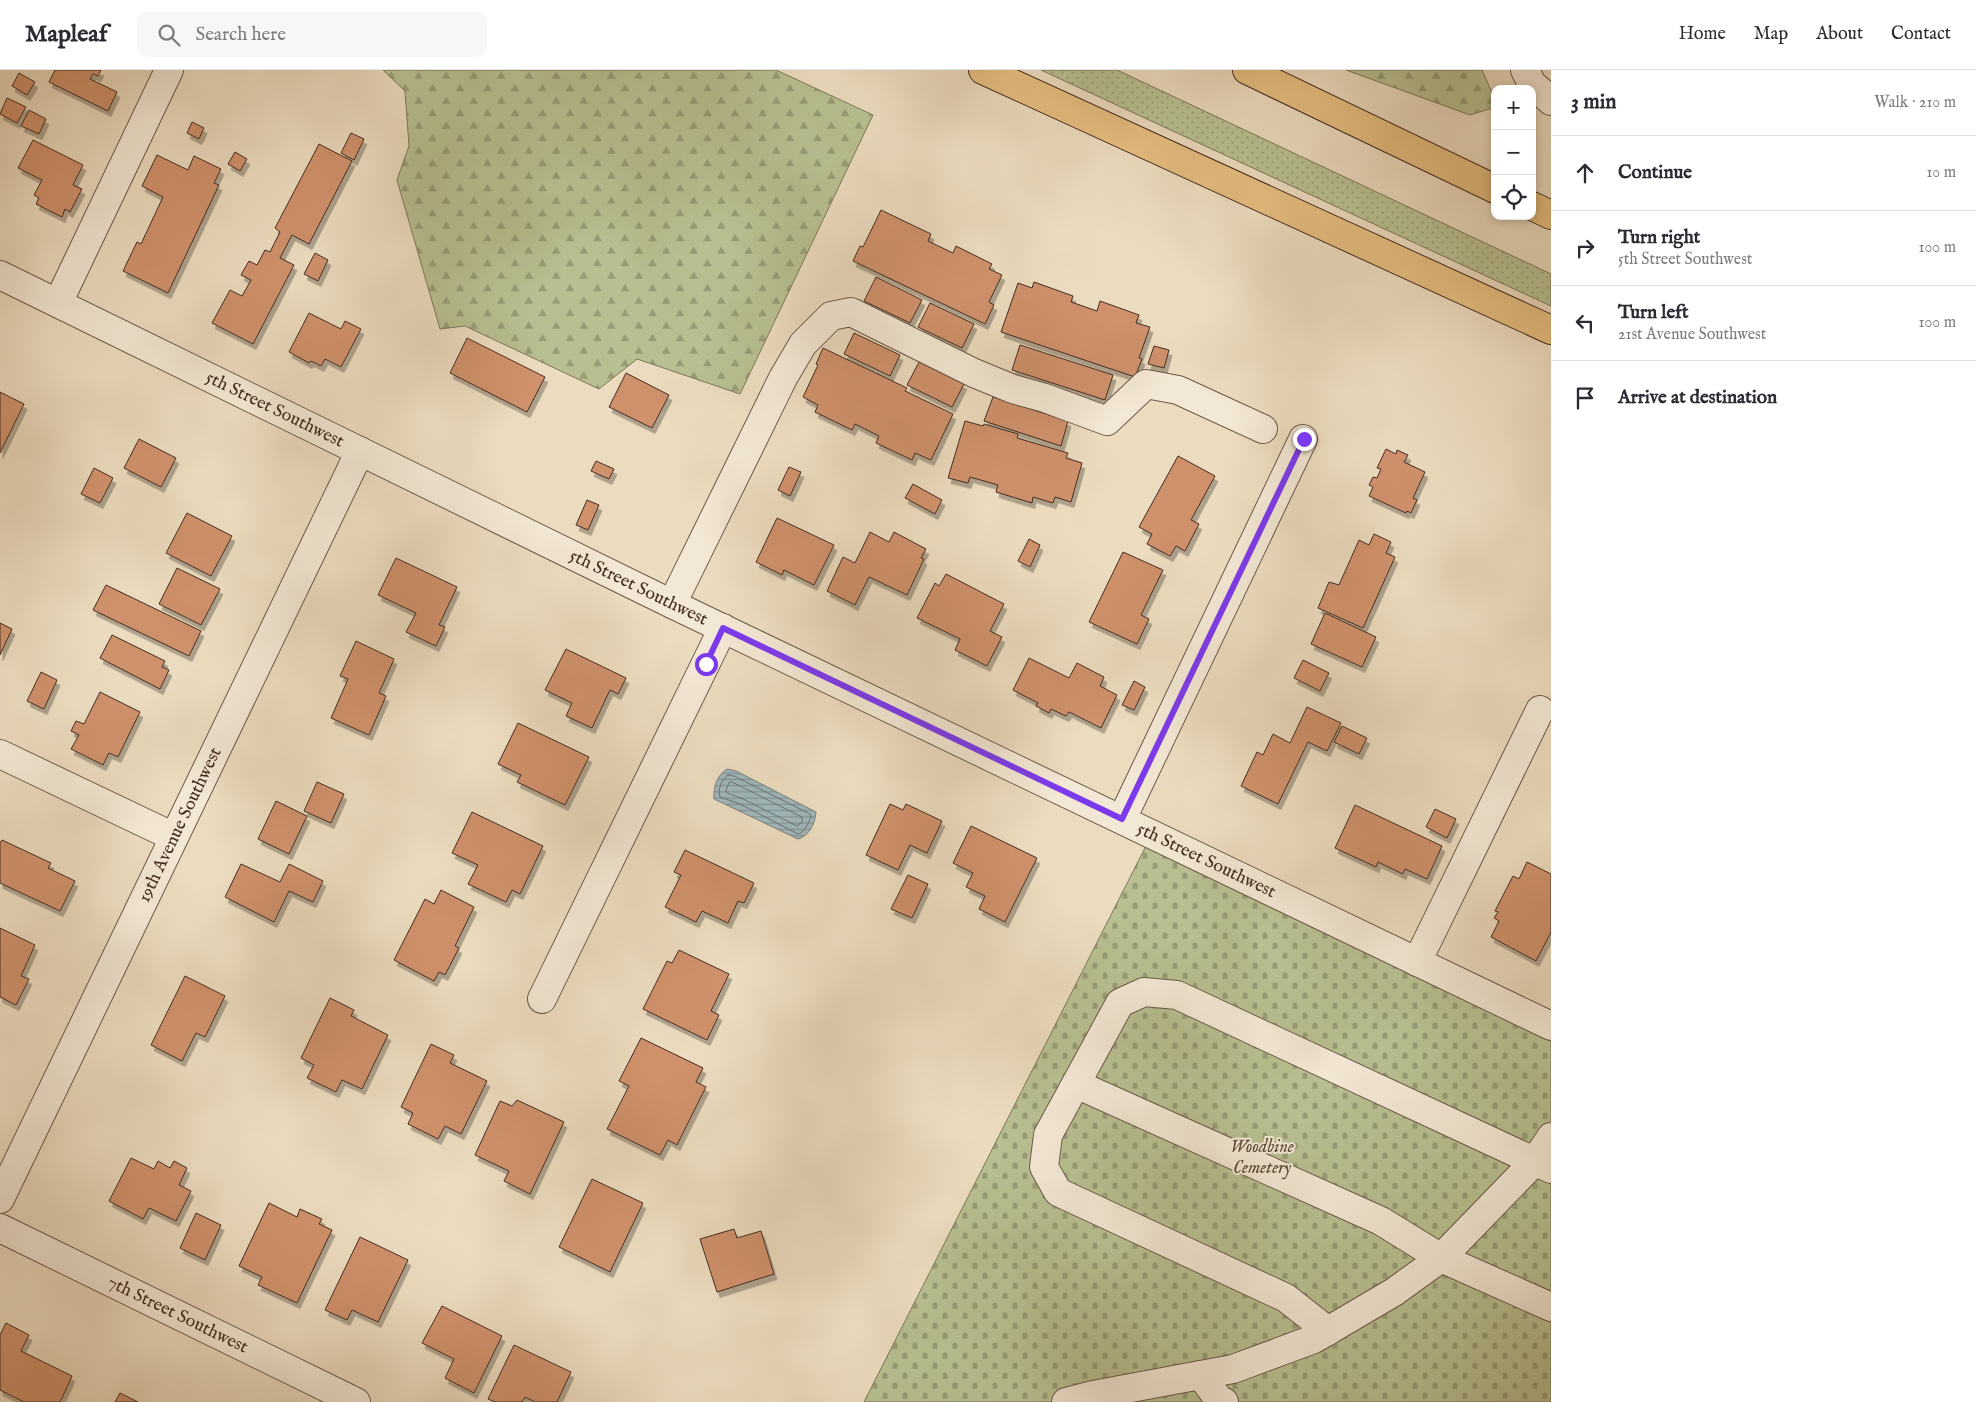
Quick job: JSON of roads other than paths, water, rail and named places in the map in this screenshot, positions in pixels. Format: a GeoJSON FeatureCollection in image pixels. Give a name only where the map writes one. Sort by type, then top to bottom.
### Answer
{"type":"FeatureCollection","features":[{"type":"Feature","properties":{"kind":"highway"},"geometry":{"type":"LineString","coordinates":[[982,70],[1551,330]]}},
{"type":"Feature","properties":{"kind":"highway"},"geometry":{"type":"LineString","coordinates":[[1246,70],[1491,186]]}},
{"type":"Feature","properties":{"kind":"highway"},"geometry":{"type":"LineString","coordinates":[[1536,208],[1551,215]]}},
{"type":"Feature","properties":{"kind":"street"},"geometry":{"type":"LineString","coordinates":[[58,303],[169,70]]}},
{"type":"Feature","properties":{"kind":"street"},"geometry":{"type":"LineString","coordinates":[[1525,70],[1532,84],[1546,97]]}},
{"type":"Feature","properties":{"kind":"street","name":"5th Street Southwest"},"geometry":{"type":"LineString","coordinates":[[0,274],[672,604],[1551,1026]]}},
{"type":"Feature","properties":{"kind":"street"},"geometry":{"type":"LineString","coordinates":[[672,604],[783,378],[803,344],[831,316],[851,312],[974,373],[1013,389],[1045,398],[1106,421],[1146,384],[1178,390],[1263,429]]}},
{"type":"Feature","properties":{"kind":"street"},"geometry":{"type":"LineString","coordinates":[[1122,819],[1304,439]]}},
{"type":"Feature","properties":{"kind":"street","name":"19th Avenue Southwest"},"geometry":{"type":"LineString","coordinates":[[0,1199],[360,451]]}},
{"type":"Feature","properties":{"kind":"street"},"geometry":{"type":"LineString","coordinates":[[542,998],[723,628]]}},
{"type":"Feature","properties":{"kind":"street"},"geometry":{"type":"LineString","coordinates":[[1417,962],[1540,710]]}},
{"type":"Feature","properties":{"kind":"street"},"geometry":{"type":"LineString","coordinates":[[0,754],[174,837]]}},
{"type":"Feature","properties":{"kind":"street"},"geometry":{"type":"LineString","coordinates":[[1328,1331],[1286,1298],[1058,1192],[1044,1167],[1048,1135],[1120,1003],[1144,992],[1177,995],[1543,1165]]}},
{"type":"Feature","properties":{"kind":"street"},"geometry":{"type":"LineString","coordinates":[[1076,1084],[1381,1221],[1441,1258],[1551,1307]]}},
{"type":"Feature","properties":{"kind":"street"},"geometry":{"type":"LineString","coordinates":[[1066,1402],[1092,1395],[1233,1369],[1314,1339],[1394,1292],[1441,1258],[1543,1165],[1551,1137]]}},
{"type":"Feature","properties":{"kind":"street","name":"7th Street Southwest"},"geometry":{"type":"LineString","coordinates":[[0,1228],[356,1402]]}},
{"type":"Feature","properties":{"kind":"street"},"geometry":{"type":"LineString","coordinates":[[1200,1375],[1219,1400],[1224,1402]]}},
{"type":"Feature","properties":{"kind":"water"},"geometry":{"type":"Polygon","coordinates":[[[727,769],[736,771],[816,812],[813,825],[805,835],[798,839],[714,799],[716,782],[727,769]]]}},
{"type":"Feature","properties":{"kind":"park label","name":"Woodbine Cemetery"},"geometry":{"type":"Point","coordinates":[1262,1157]}}]}
